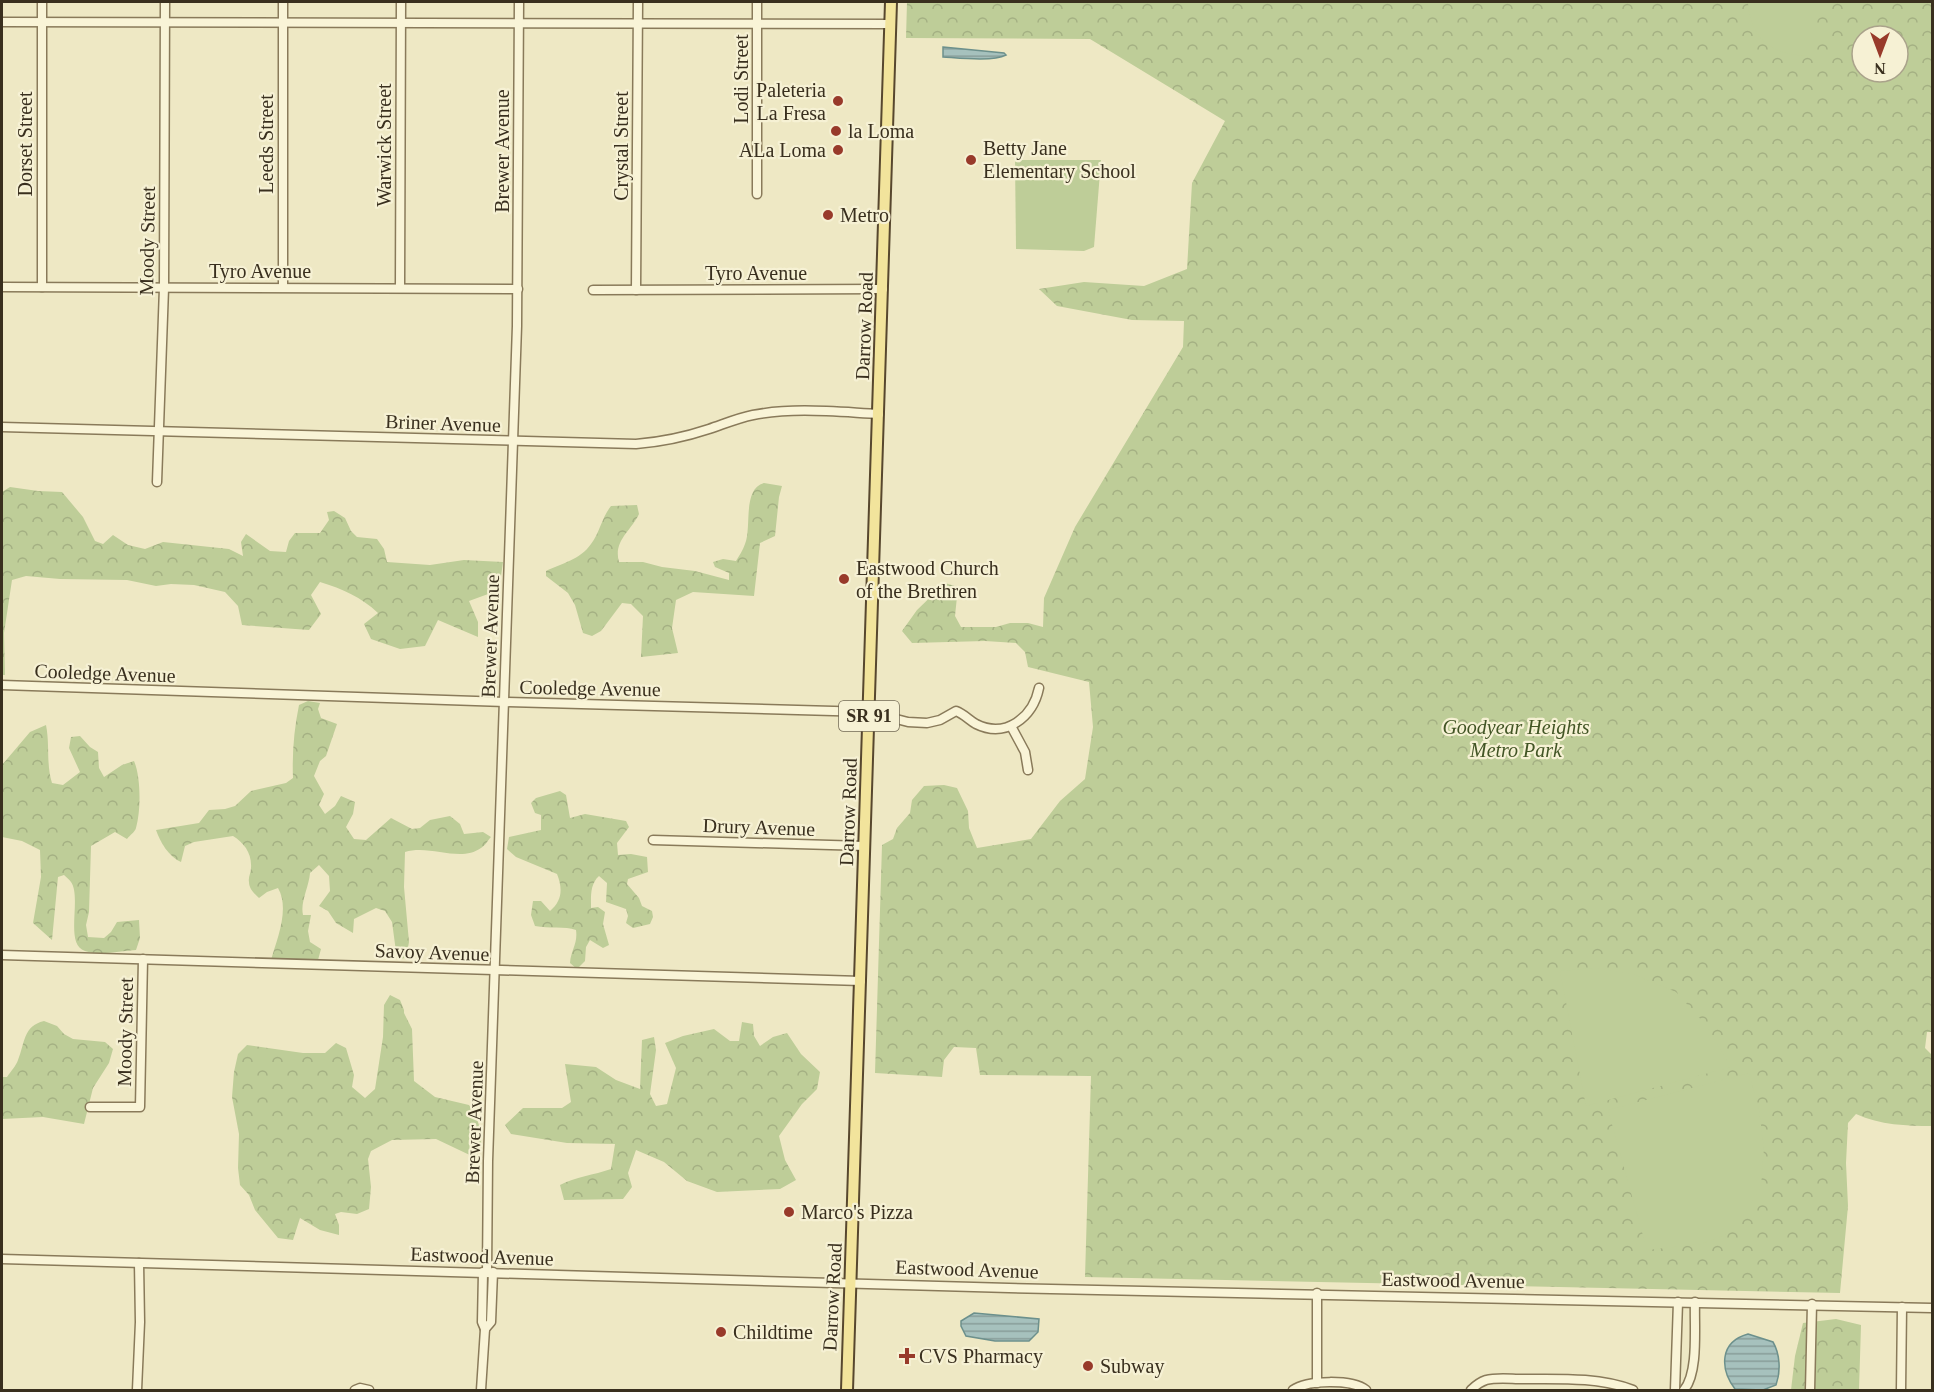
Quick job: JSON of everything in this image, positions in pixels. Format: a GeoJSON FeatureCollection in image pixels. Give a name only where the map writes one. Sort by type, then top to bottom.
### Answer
{"type":"FeatureCollection","features":[{"type":"Feature","properties":{"kind":"main road","name":"Darrow Road"},"geometry":{"type":"LineString","coordinates":[[847,1390],[884,289],[891,2]]}},
{"type":"Feature","properties":{"kind":"street","name":"Dorset Street"},"geometry":{"type":"LineString","coordinates":[[42,2],[42,287]]}},
{"type":"Feature","properties":{"kind":"street","name":"Moody Street"},"geometry":{"type":"LineString","coordinates":[[157,482],[164,288],[165,2]]}},
{"type":"Feature","properties":{"kind":"street","name":"Leeds Street"},"geometry":{"type":"LineString","coordinates":[[282,287],[283,2]]}},
{"type":"Feature","properties":{"kind":"street","name":"Warwick Street"},"geometry":{"type":"LineString","coordinates":[[400,288],[401,2]]}},
{"type":"Feature","properties":{"kind":"street","name":"Brewer Avenue"},"geometry":{"type":"LineString","coordinates":[[481,1390],[485,1329],[491,1322],[487,1272],[489,1151],[518,289],[519,2]]}},
{"type":"Feature","properties":{"kind":"street","name":"Crystal Street"},"geometry":{"type":"LineString","coordinates":[[636,290],[638,2]]}},
{"type":"Feature","properties":{"kind":"street","name":"Lodi Street"},"geometry":{"type":"LineString","coordinates":[[757,2],[757,194]]}},
{"type":"Feature","properties":{"kind":"street"},"geometry":{"type":"LineString","coordinates":[[2,22],[890,24]]}},
{"type":"Feature","properties":{"kind":"street","name":"Tyro Avenue"},"geometry":{"type":"LineString","coordinates":[[2,287],[518,289]]}},
{"type":"Feature","properties":{"kind":"street","name":"Tyro Avenue"},"geometry":{"type":"LineString","coordinates":[[593,290],[884,289]]}},
{"type":"Feature","properties":{"kind":"street","name":"Briner Avenue"},"geometry":{"type":"LineString","coordinates":[[2,427],[617,444],[650,443],[689,435],[754,415],[813,411],[879,414]]}},
{"type":"Feature","properties":{"kind":"street","name":"Cooledge Avenue"},"geometry":{"type":"LineString","coordinates":[[2,686],[869,712],[908,722],[927,723],[940,720],[956,711],[975,724],[984,727],[1011,726]]}},
{"type":"Feature","properties":{"kind":"street"},"geometry":{"type":"LineString","coordinates":[[1028,770],[1025,752],[1011,726],[1027,714],[1033,706],[1039,688]]}},
{"type":"Feature","properties":{"kind":"street","name":"Drury Avenue"},"geometry":{"type":"LineString","coordinates":[[653,840],[865,846]]}},
{"type":"Feature","properties":{"kind":"street","name":"Savoy Avenue"},"geometry":{"type":"LineString","coordinates":[[2,955],[861,981]]}},
{"type":"Feature","properties":{"kind":"street","name":"Moody Street"},"geometry":{"type":"LineString","coordinates":[[90,1107],[140,1107],[143,959]]}},
{"type":"Feature","properties":{"kind":"street","name":"Eastwood Avenue"},"geometry":{"type":"LineString","coordinates":[[2,1259],[1009,1288],[1932,1308]]}},
{"type":"Feature","properties":{"kind":"street"},"geometry":{"type":"LineString","coordinates":[[137,1390],[140,1322],[139,1263]]}},
{"type":"Feature","properties":{"kind":"street"},"geometry":{"type":"LineString","coordinates":[[1317,1293],[1317,1383]]}},
{"type":"Feature","properties":{"kind":"street"},"geometry":{"type":"LineString","coordinates":[[1675,1390],[1678,1302]]}},
{"type":"Feature","properties":{"kind":"street"},"geometry":{"type":"LineString","coordinates":[[1684,1390],[1691,1376],[1695,1302]]}},
{"type":"Feature","properties":{"kind":"street"},"geometry":{"type":"LineString","coordinates":[[1810,1390],[1812,1304]]}},
{"type":"Feature","properties":{"kind":"street"},"geometry":{"type":"LineString","coordinates":[[1901,1390],[1902,1307]]}},
{"type":"Feature","properties":{"kind":"street"},"geometry":{"type":"LineString","coordinates":[[1677,1333],[1694,1334]]}},
{"type":"Feature","properties":{"kind":"street"},"geometry":{"type":"LineString","coordinates":[[1676,1354],[1693,1355]]}},
{"type":"Feature","properties":{"kind":"street"},"geometry":{"type":"LineString","coordinates":[[1471,1390],[1487,1380],[1571,1379],[1613,1384],[1633,1390]]}},
{"type":"Feature","properties":{"kind":"street"},"geometry":{"type":"LineString","coordinates":[[1570,1390],[1571,1379]]}},
{"type":"Feature","properties":{"kind":"street"},"geometry":{"type":"LineString","coordinates":[[1293,1390],[1305,1384],[1317,1383],[1357,1385],[1366,1390]]}},
{"type":"Feature","properties":{"kind":"street"},"geometry":{"type":"LineString","coordinates":[[355,1390],[360,1388],[369,1390]]}},
{"type":"Feature","properties":{"kind":"green space","name":"Goodyear Heights Metro Park"},"geometry":{"type":"Polygon","coordinates":[[[907,2],[1932,2],[1932,1032],[1927,1032],[1925,1048],[1932,1055],[1932,1126],[1884,1123],[1856,1114],[1848,1123],[1846,1163],[1848,1206],[1840,1293],[1085,1277],[1091,1076],[980,1075],[976,1048],[954,1047],[944,1060],[942,1077],[875,1073],[882,845],[893,839],[897,828],[910,813],[912,800],[924,786],[944,785],[957,788],[968,811],[969,828],[977,848],[1031,839],[1060,801],[1085,779],[1093,727],[1089,682],[1028,667],[1025,652],[1016,643],[985,641],[912,643],[902,631],[917,610],[945,583],[958,587],[955,616],[961,627],[996,627],[1010,623],[1028,623],[1043,627],[1044,598],[1075,527],[1183,347],[1184,321],[1132,320],[1057,306],[1039,289],[1084,282],[1144,286],[1187,269],[1192,183],[1225,121],[1090,39],[906,38],[907,2]]]}},
{"type":"Feature","properties":{"kind":"green space"},"geometry":{"type":"Polygon","coordinates":[[[1748,2],[1814,2],[1814,56],[1788,53],[1768,44],[1754,28],[1748,2]]]}},
{"type":"Feature","properties":{"kind":"green space"},"geometry":{"type":"Polygon","coordinates":[[[1015,160],[1101,160],[1094,247],[1084,251],[1016,249],[1015,160]]]}},
{"type":"Feature","properties":{"kind":"green space"},"geometry":{"type":"Polygon","coordinates":[[[764,483],[782,486],[775,536],[760,543],[754,596],[693,592],[676,600],[672,628],[678,653],[641,657],[643,616],[631,604],[622,603],[601,631],[592,636],[583,633],[575,605],[568,593],[546,576],[546,571],[582,554],[587,549],[611,506],[637,505],[639,514],[618,548],[619,562],[643,562],[695,571],[729,580],[729,573],[715,567],[713,562],[723,559],[736,561],[747,537],[750,500],[757,487],[764,483]]]}},
{"type":"Feature","properties":{"kind":"green space"},"geometry":{"type":"Polygon","coordinates":[[[10,487],[62,492],[83,517],[95,541],[103,544],[113,535],[128,545],[145,549],[163,542],[229,549],[243,556],[241,542],[246,534],[270,551],[286,552],[289,541],[295,533],[320,533],[329,520],[327,512],[334,511],[345,518],[351,531],[357,537],[377,539],[384,549],[387,562],[430,565],[464,560],[503,562],[499,590],[469,601],[478,622],[478,637],[438,620],[425,646],[400,649],[371,639],[364,624],[378,613],[372,607],[351,594],[320,582],[311,595],[321,614],[309,630],[242,625],[238,606],[225,592],[194,585],[156,586],[127,580],[26,576],[12,580],[4,633],[5,675],[2,675],[2,492],[10,487]]]}},
{"type":"Feature","properties":{"kind":"green space"},"geometry":{"type":"Polygon","coordinates":[[[308,701],[320,703],[318,709],[321,718],[337,724],[326,756],[320,761],[314,776],[324,794],[319,805],[325,814],[335,806],[341,796],[355,802],[353,814],[346,827],[354,839],[366,840],[391,818],[412,829],[420,828],[430,820],[450,816],[460,824],[464,834],[483,832],[491,837],[481,848],[464,854],[424,850],[405,852],[404,887],[409,942],[406,958],[397,959],[392,922],[385,911],[376,908],[354,919],[353,933],[336,923],[328,911],[319,906],[330,891],[329,876],[319,865],[310,873],[302,910],[303,915],[311,915],[308,931],[310,942],[321,949],[318,960],[271,960],[283,914],[281,896],[278,888],[259,898],[252,891],[249,880],[250,858],[244,845],[233,836],[194,842],[185,846],[181,862],[169,853],[156,830],[199,823],[209,810],[235,806],[251,791],[286,783],[293,778],[294,742],[299,705],[308,701]]]}},
{"type":"Feature","properties":{"kind":"green space"},"geometry":{"type":"Polygon","coordinates":[[[46,725],[52,783],[63,785],[80,772],[69,748],[71,737],[80,736],[98,752],[99,768],[104,777],[122,765],[134,761],[139,794],[136,828],[127,839],[115,832],[91,846],[89,912],[86,925],[88,937],[104,938],[117,922],[139,920],[140,938],[136,950],[97,953],[85,951],[79,947],[74,931],[74,889],[64,875],[58,877],[52,940],[33,923],[41,877],[40,850],[22,841],[2,837],[2,765],[30,732],[46,725]]]}},
{"type":"Feature","properties":{"kind":"green space"},"geometry":{"type":"Polygon","coordinates":[[[560,791],[566,795],[570,818],[585,814],[626,821],[629,827],[617,843],[618,855],[631,854],[647,857],[648,872],[628,879],[627,884],[639,898],[642,906],[652,911],[653,917],[650,924],[633,928],[626,923],[628,916],[626,909],[606,902],[607,883],[599,876],[593,886],[591,908],[598,907],[605,912],[603,924],[609,945],[603,948],[590,940],[586,947],[585,961],[577,969],[570,963],[576,930],[535,926],[531,915],[533,901],[541,901],[550,911],[557,903],[561,890],[557,874],[516,857],[507,849],[509,837],[541,830],[541,815],[535,813],[531,803],[536,798],[560,791]]]}},
{"type":"Feature","properties":{"kind":"green space"},"geometry":{"type":"Polygon","coordinates":[[[1593,968],[1635,975],[1676,992],[1705,1024],[1731,1067],[1586,1106],[1560,971],[1593,968]]]}},
{"type":"Feature","properties":{"kind":"green space"},"geometry":{"type":"Polygon","coordinates":[[[390,995],[400,1000],[412,1029],[414,1081],[435,1097],[469,1105],[473,1111],[479,1124],[481,1138],[476,1158],[436,1139],[392,1140],[371,1151],[368,1159],[371,1187],[369,1209],[357,1214],[341,1212],[335,1214],[339,1225],[339,1235],[320,1230],[300,1218],[293,1240],[278,1238],[255,1210],[249,1195],[240,1185],[239,1134],[232,1097],[238,1054],[247,1045],[303,1053],[325,1053],[336,1043],[346,1048],[354,1075],[352,1087],[365,1098],[375,1089],[383,1037],[384,1005],[390,995]]]}},
{"type":"Feature","properties":{"kind":"green space"},"geometry":{"type":"Polygon","coordinates":[[[44,1021],[57,1026],[73,1039],[105,1042],[113,1049],[109,1063],[93,1088],[84,1124],[43,1117],[2,1119],[2,1077],[7,1077],[16,1064],[28,1031],[37,1023],[44,1021]]]}},
{"type":"Feature","properties":{"kind":"green space"},"geometry":{"type":"Polygon","coordinates":[[[742,1022],[753,1024],[754,1036],[760,1046],[773,1037],[787,1033],[801,1054],[820,1072],[817,1089],[802,1104],[779,1136],[785,1160],[796,1180],[780,1189],[717,1192],[687,1181],[664,1162],[636,1150],[628,1173],[632,1187],[623,1199],[564,1200],[560,1185],[611,1169],[615,1144],[567,1143],[511,1134],[505,1125],[523,1108],[562,1108],[571,1102],[565,1064],[596,1067],[616,1080],[640,1089],[642,1040],[654,1037],[656,1050],[650,1094],[656,1106],[667,1104],[676,1068],[665,1043],[714,1029],[730,1041],[739,1041],[742,1022]]]}},
{"type":"Feature","properties":{"kind":"green space"},"geometry":{"type":"Polygon","coordinates":[[[1749,1073],[1759,1109],[1764,1148],[1761,1187],[1743,1216],[1725,1235],[1701,1244],[1647,1250],[1608,1110],[1749,1073]]]}},
{"type":"Feature","properties":{"kind":"green space"},"geometry":{"type":"Polygon","coordinates":[[[1836,1319],[1861,1325],[1859,1390],[1791,1390],[1795,1356],[1803,1323],[1836,1319]]]}},
{"type":"Feature","properties":{"kind":"water"},"geometry":{"type":"Polygon","coordinates":[[[943,47],[1006,55],[984,59],[943,57],[943,47]]]}},
{"type":"Feature","properties":{"kind":"water"},"geometry":{"type":"Polygon","coordinates":[[[974,1313],[1039,1319],[1038,1332],[1029,1341],[995,1341],[966,1336],[961,1321],[974,1313]]]}},
{"type":"Feature","properties":{"kind":"water"},"geometry":{"type":"Polygon","coordinates":[[[1748,1334],[1773,1342],[1779,1363],[1776,1385],[1763,1390],[1735,1389],[1730,1381],[1725,1365],[1727,1350],[1738,1338],[1748,1334]]]}},
{"type":"Feature","properties":{"kind":"place","name":"Paleteria La Fresa"},"geometry":{"type":"Point","coordinates":[838,101]}},
{"type":"Feature","properties":{"kind":"place","name":"la Loma"},"geometry":{"type":"Point","coordinates":[836,131]}},
{"type":"Feature","properties":{"kind":"place","name":"ALa Loma"},"geometry":{"type":"Point","coordinates":[838,150]}},
{"type":"Feature","properties":{"kind":"place","name":"Betty Jane Elementary School"},"geometry":{"type":"Point","coordinates":[971,160]}},
{"type":"Feature","properties":{"kind":"place","name":"Metro"},"geometry":{"type":"Point","coordinates":[828,215]}},
{"type":"Feature","properties":{"kind":"place","name":"Eastwood Church of the Brethren"},"geometry":{"type":"Point","coordinates":[844,579]}},
{"type":"Feature","properties":{"kind":"place","name":"Marco's Pizza"},"geometry":{"type":"Point","coordinates":[789,1212]}},
{"type":"Feature","properties":{"kind":"place","name":"Childtime"},"geometry":{"type":"Point","coordinates":[721,1332]}},
{"type":"Feature","properties":{"kind":"place","name":"CVS Pharmacy"},"geometry":{"type":"Point","coordinates":[907,1356]}},
{"type":"Feature","properties":{"kind":"place","name":"Subway"},"geometry":{"type":"Point","coordinates":[1088,1366]}}]}
